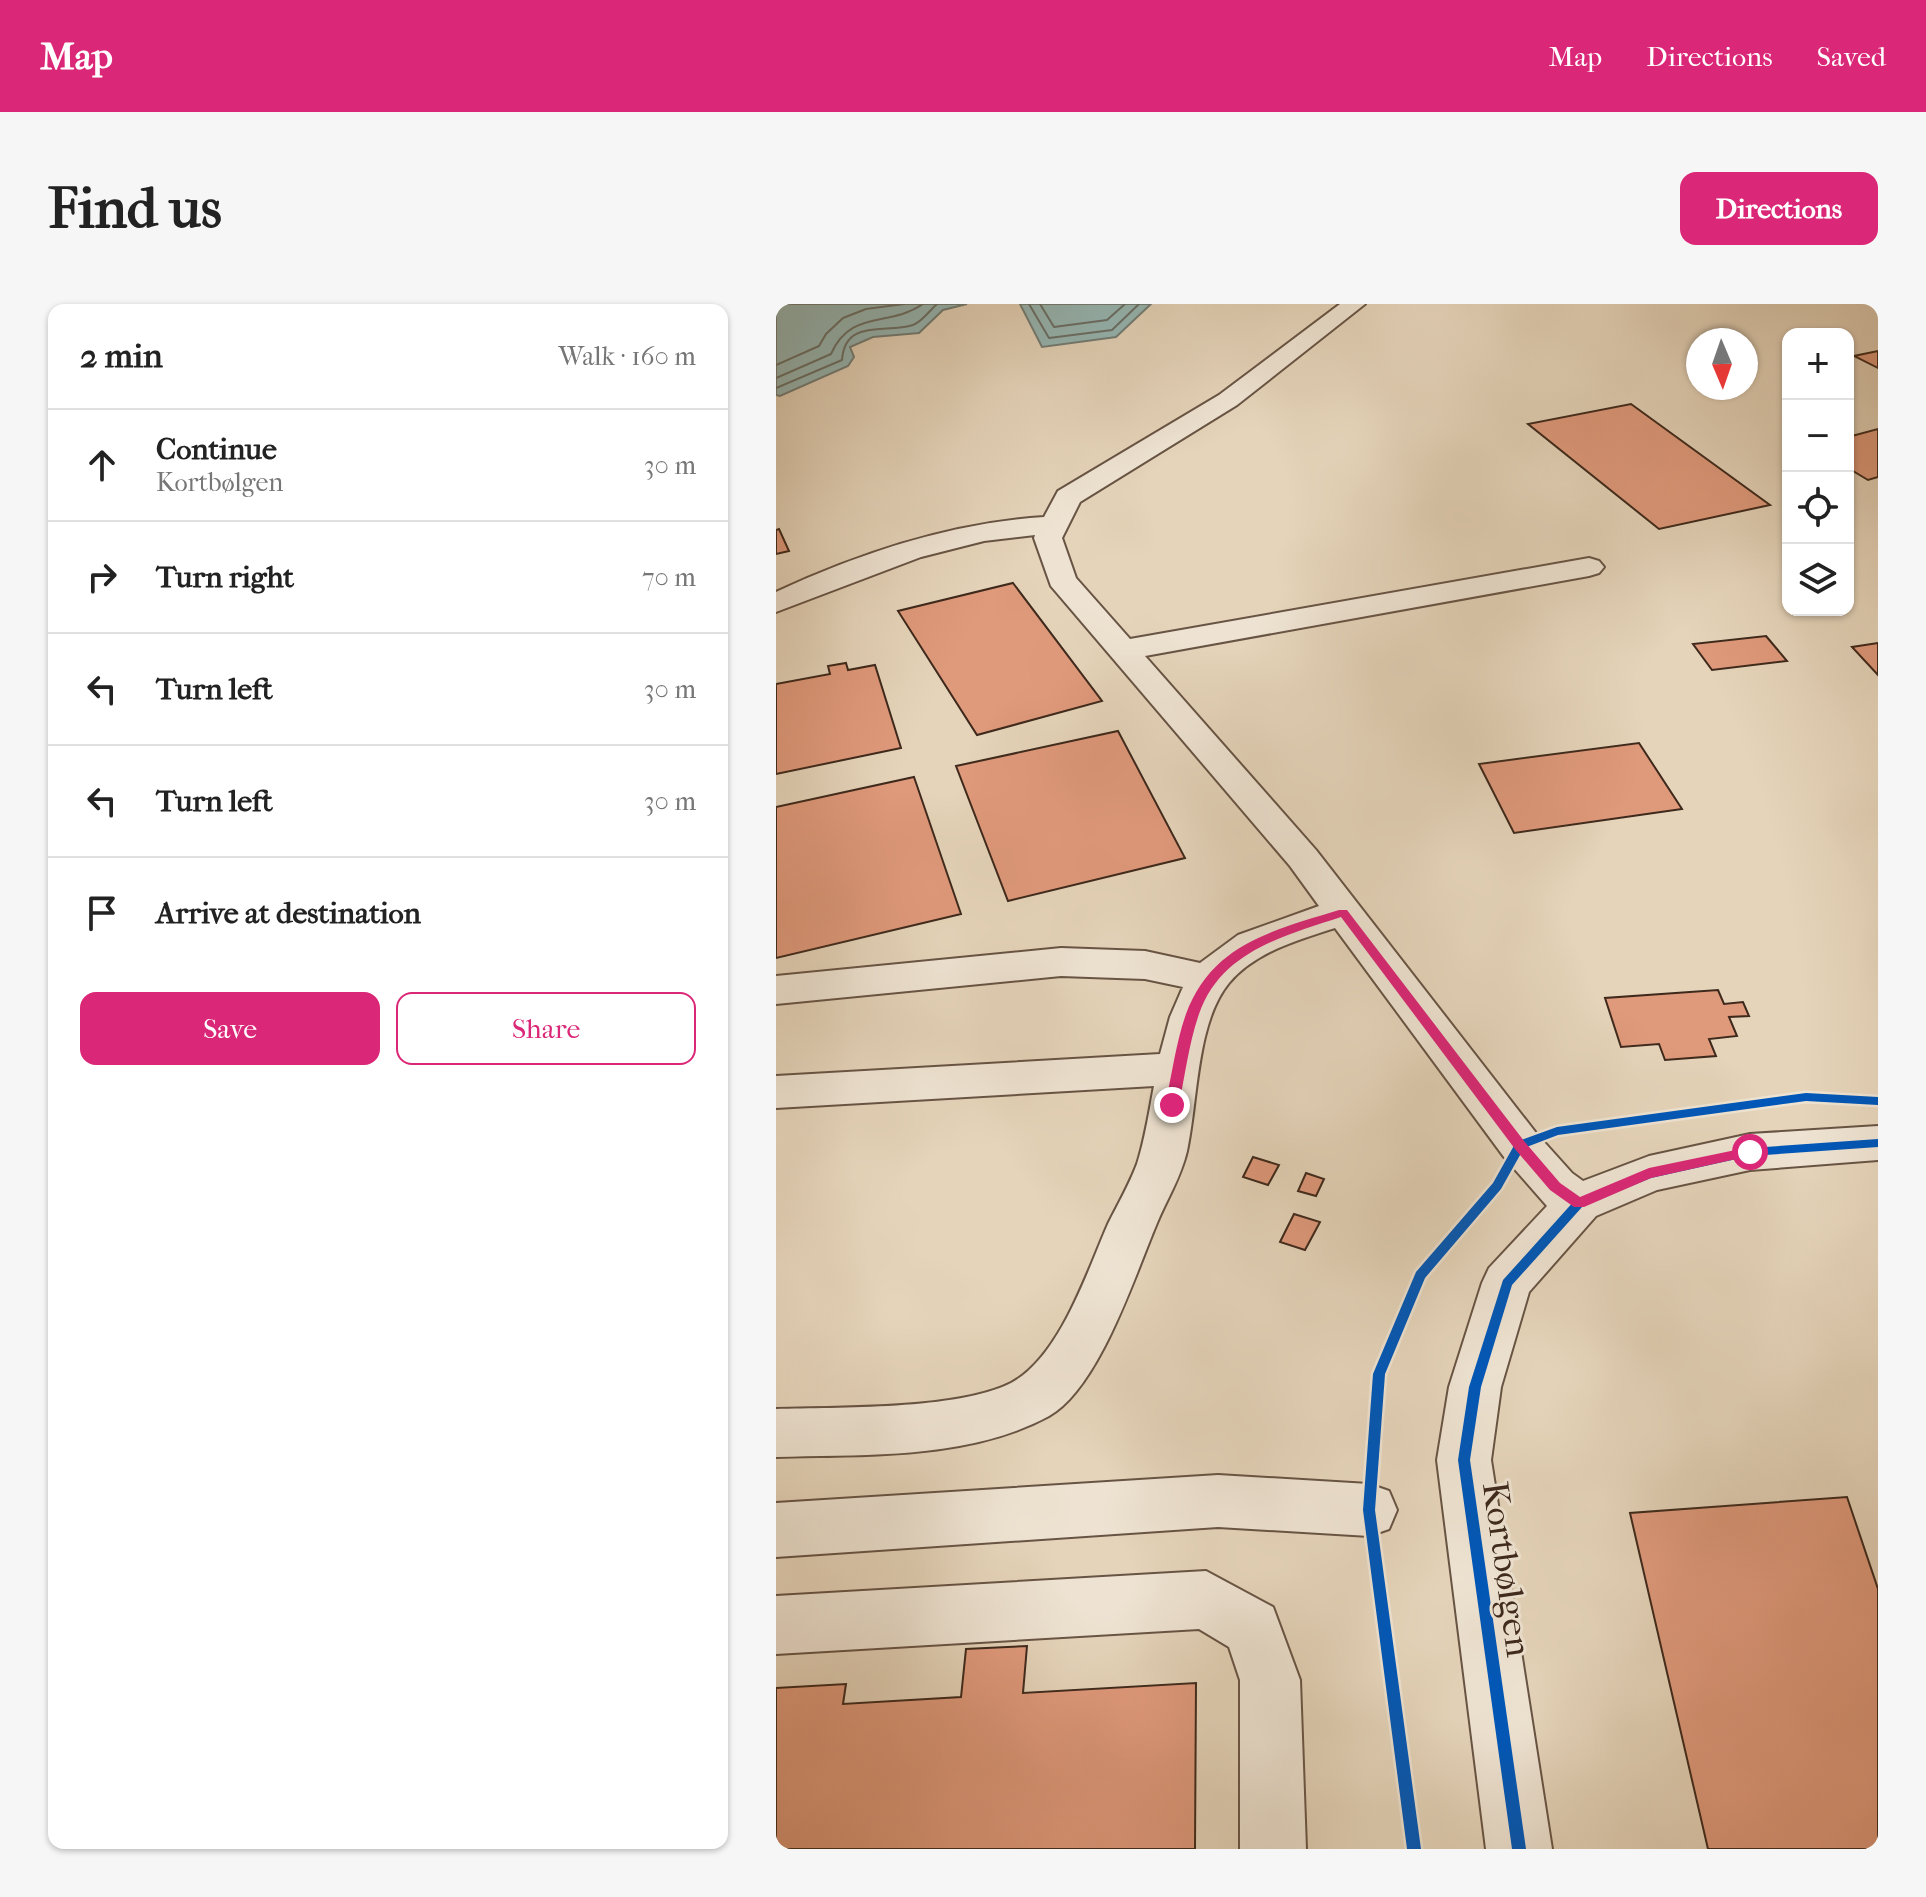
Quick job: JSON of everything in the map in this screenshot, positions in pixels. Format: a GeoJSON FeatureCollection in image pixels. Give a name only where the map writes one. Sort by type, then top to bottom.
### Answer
{"type":"FeatureCollection","features":[{"type":"Feature","properties":{"kind":"street"},"geometry":{"type":"LineString","coordinates":[[1354,304],[1228,400],[1068,497],[1048,538],[1062,580],[1303,858],[1520,1145],[1555,1186],[1579,1203]]}},
{"type":"Feature","properties":{"kind":"street"},"geometry":{"type":"LineString","coordinates":[[776,603],[815,585],[890,559],[1006,528],[1053,525]]}},
{"type":"Feature","properties":{"kind":"street"},"geometry":{"type":"LineString","coordinates":[[1123,650],[1589,567]]}},
{"type":"Feature","properties":{"kind":"street"},"geometry":{"type":"LineString","coordinates":[[776,1433],[898,1427],[969,1419],[1008,1409],[1033,1398],[1057,1377],[1086,1329],[1163,1156],[1192,1014],[1210,979],[1238,953],[1262,941],[1343,912]]}},
{"type":"Feature","properties":{"kind":"street"},"geometry":{"type":"LineString","coordinates":[[776,990],[1061,962],[1145,965],[1210,979]]}},
{"type":"Feature","properties":{"kind":"street"},"geometry":{"type":"LineString","coordinates":[[776,1092],[1180,1069]]}},
{"type":"Feature","properties":{"kind":"street","name":"Kortbølgen"},"geometry":{"type":"LineString","coordinates":[[1519,1849],[1464,1460],[1475,1387],[1507,1283],[1579,1203],[1649,1174],[1750,1152],[1878,1143]]}},
{"type":"Feature","properties":{"kind":"street"},"geometry":{"type":"LineString","coordinates":[[776,1530],[1218,1501],[1369,1510]]}},
{"type":"Feature","properties":{"kind":"street"},"geometry":{"type":"LineString","coordinates":[[776,1625],[1206,1600],[1252,1628],[1270,1680],[1273,1849]]}},
{"type":"Feature","properties":{"kind":"water"},"geometry":{"type":"Polygon","coordinates":[[[776,304],[967,304],[943,310],[919,333],[873,337],[850,347],[854,357],[848,366],[780,396],[776,395],[776,304]]]}},
{"type":"Feature","properties":{"kind":"water"},"geometry":{"type":"Polygon","coordinates":[[[1020,304],[1151,304],[1116,337],[1042,347],[1020,304]]]}},
{"type":"Feature","properties":{"kind":"building"},"geometry":{"type":"Polygon","coordinates":[[[1878,351],[1878,368],[1854,356],[1878,351]]]}},
{"type":"Feature","properties":{"kind":"building"},"geometry":{"type":"Polygon","coordinates":[[[1631,404],[1770,505],[1659,529],[1528,424],[1631,404]]]}},
{"type":"Feature","properties":{"kind":"building"},"geometry":{"type":"Polygon","coordinates":[[[1878,429],[1878,477],[1868,480],[1854,472],[1854,435],[1878,429]]]}},
{"type":"Feature","properties":{"kind":"building"},"geometry":{"type":"Polygon","coordinates":[[[779,529],[789,551],[776,554],[776,530],[779,529]]]}},
{"type":"Feature","properties":{"kind":"building"},"geometry":{"type":"Polygon","coordinates":[[[1013,583],[1102,701],[977,735],[898,611],[1013,583]]]}},
{"type":"Feature","properties":{"kind":"building"},"geometry":{"type":"Polygon","coordinates":[[[1766,636],[1787,661],[1712,670],[1693,644],[1766,636]]]}},
{"type":"Feature","properties":{"kind":"building"},"geometry":{"type":"Polygon","coordinates":[[[1878,643],[1878,675],[1852,647],[1878,643]]]}},
{"type":"Feature","properties":{"kind":"building"},"geometry":{"type":"Polygon","coordinates":[[[846,663],[848,670],[875,665],[901,748],[776,774],[776,684],[830,674],[828,666],[846,663]]]}},
{"type":"Feature","properties":{"kind":"building"},"geometry":{"type":"Polygon","coordinates":[[[1118,731],[1185,858],[1008,901],[956,766],[1118,731]]]}},
{"type":"Feature","properties":{"kind":"building"},"geometry":{"type":"Polygon","coordinates":[[[1639,743],[1682,809],[1514,833],[1479,764],[1639,743]]]}},
{"type":"Feature","properties":{"kind":"building"},"geometry":{"type":"Polygon","coordinates":[[[914,777],[961,914],[776,958],[776,807],[914,777]]]}},
{"type":"Feature","properties":{"kind":"building"},"geometry":{"type":"Polygon","coordinates":[[[1718,990],[1724,1004],[1743,1002],[1749,1016],[1729,1017],[1737,1036],[1709,1039],[1716,1056],[1665,1060],[1659,1044],[1621,1047],[1605,998],[1718,990]]]}},
{"type":"Feature","properties":{"kind":"building"},"geometry":{"type":"Polygon","coordinates":[[[1253,1157],[1279,1165],[1268,1185],[1243,1177],[1253,1157]]]}},
{"type":"Feature","properties":{"kind":"building"},"geometry":{"type":"Polygon","coordinates":[[[1306,1173],[1324,1179],[1316,1196],[1298,1191],[1306,1173]]]}},
{"type":"Feature","properties":{"kind":"building"},"geometry":{"type":"Polygon","coordinates":[[[1294,1214],[1320,1222],[1305,1250],[1280,1242],[1294,1214]]]}},
{"type":"Feature","properties":{"kind":"building"},"geometry":{"type":"Polygon","coordinates":[[[1847,1497],[1878,1589],[1878,1849],[1708,1849],[1630,1513],[1847,1497]]]}},
{"type":"Feature","properties":{"kind":"building"},"geometry":{"type":"Polygon","coordinates":[[[1027,1646],[1023,1693],[1196,1683],[1195,1849],[776,1849],[776,1688],[846,1684],[843,1704],[961,1697],[966,1649],[1027,1646]]]}},
{"type":"Feature","properties":{"kind":"cycle path"},"geometry":{"type":"LineString","coordinates":[[1414,1849],[1369,1510],[1379,1374],[1420,1275],[1497,1186],[1520,1145],[1557,1131],[1806,1097],[1878,1101]]}},
{"type":"Feature","properties":{"kind":"cycle path"},"geometry":{"type":"LineString","coordinates":[[1519,1849],[1464,1460],[1475,1387],[1507,1283],[1579,1203],[1649,1174],[1750,1152],[1878,1143]]}},
{"type":"Feature","properties":{"kind":"route"},"geometry":{"type":"LineString","coordinates":[[1172,1105],[1192,1014],[1210,979],[1238,953],[1275,935],[1343,912],[1520,1145],[1555,1186],[1579,1203],[1649,1174],[1750,1152]]}}]}
